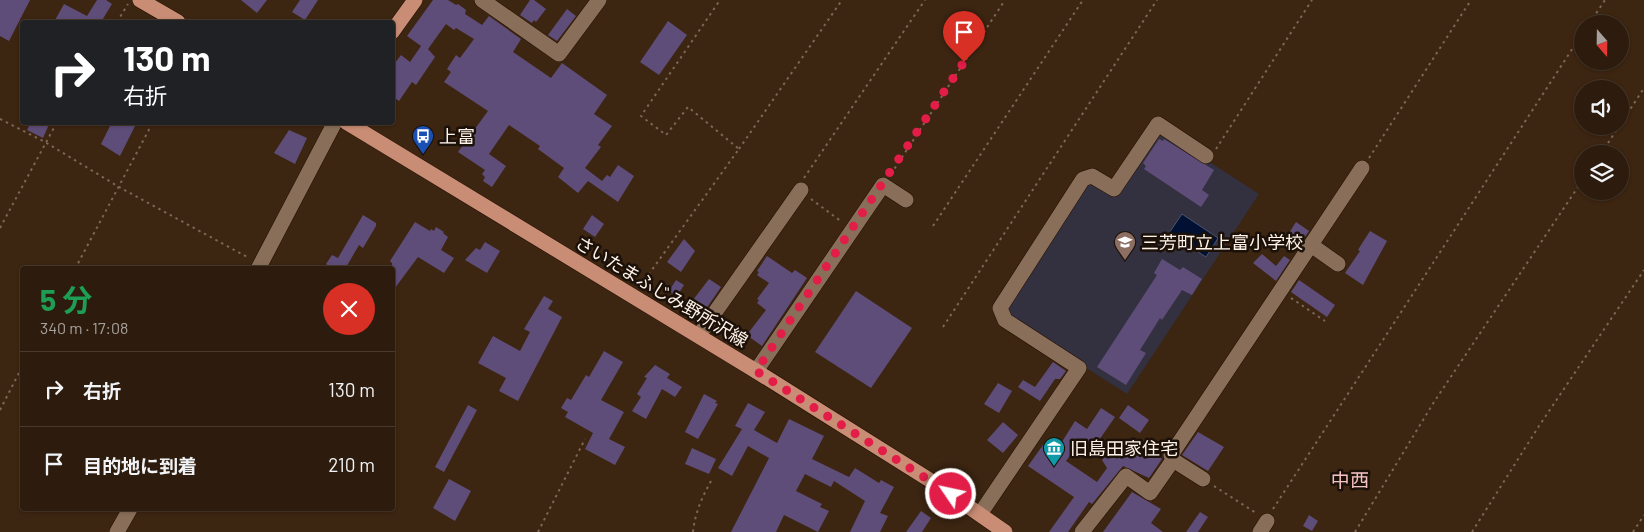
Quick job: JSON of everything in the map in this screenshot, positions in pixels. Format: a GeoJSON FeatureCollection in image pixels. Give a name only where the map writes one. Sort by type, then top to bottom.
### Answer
{"type":"FeatureCollection","features":[{"type":"Feature","properties":{"kind":"main road"},"geometry":{"type":"LineString","coordinates":[[140,0],[175,20]]}},
{"type":"Feature","properties":{"kind":"main road"},"geometry":{"type":"LineString","coordinates":[[395,28],[415,0]]}},
{"type":"Feature","properties":{"kind":"main road","name":"さいたまふじみ野所沢線"},"geometry":{"type":"LineString","coordinates":[[351,125],[699,335],[914,469],[1005,532]]}},
{"type":"Feature","properties":{"kind":"street"},"geometry":{"type":"LineString","coordinates":[[482,0],[559,54],[599,0]]}},
{"type":"Feature","properties":{"kind":"street"},"geometry":{"type":"LineString","coordinates":[[980,514],[1079,368],[1004,320],[1000,308],[1083,178],[1092,176],[1114,189],[1158,124],[1206,156]]}},
{"type":"Feature","properties":{"kind":"street"},"geometry":{"type":"LineString","coordinates":[[260,266],[333,125]]}},
{"type":"Feature","properties":{"kind":"street"},"geometry":{"type":"LineString","coordinates":[[1082,532],[1126,476],[1150,493],[1173,460],[1172,455],[1362,168]]}},
{"type":"Feature","properties":{"kind":"street"},"geometry":{"type":"LineString","coordinates":[[756,371],[849,232],[853,230],[883,185],[906,200]]}},
{"type":"Feature","properties":{"kind":"street"},"geometry":{"type":"LineString","coordinates":[[699,335],[801,190]]}},
{"type":"Feature","properties":{"kind":"street"},"geometry":{"type":"LineString","coordinates":[[1311,245],[1338,264]]}},
{"type":"Feature","properties":{"kind":"street"},"geometry":{"type":"LineString","coordinates":[[1173,460],[1203,479]]}},
{"type":"Feature","properties":{"kind":"street"},"geometry":{"type":"LineString","coordinates":[[117,532],[129,511]]}},
{"type":"Feature","properties":{"kind":"path"},"geometry":{"type":"LineString","coordinates":[[118,20],[130,0]]}},
{"type":"Feature","properties":{"kind":"path"},"geometry":{"type":"LineString","coordinates":[[720,0],[641,116],[666,135],[688,107],[739,149]]}},
{"type":"Feature","properties":{"kind":"path"},"geometry":{"type":"LineString","coordinates":[[634,296],[842,0]]}},
{"type":"Feature","properties":{"kind":"path"},"geometry":{"type":"LineString","coordinates":[[853,230],[801,190],[805,176],[926,0]]}},
{"type":"Feature","properties":{"kind":"path"},"geometry":{"type":"LineString","coordinates":[[883,185],[1005,0]]}},
{"type":"Feature","properties":{"kind":"path"},"geometry":{"type":"LineString","coordinates":[[933,226],[1083,0]]}},
{"type":"Feature","properties":{"kind":"path"},"geometry":{"type":"LineString","coordinates":[[943,327],[1158,0]]}},
{"type":"Feature","properties":{"kind":"path"},"geometry":{"type":"LineString","coordinates":[[1206,156],[1214,152],[1312,0]]}},
{"type":"Feature","properties":{"kind":"path"},"geometry":{"type":"LineString","coordinates":[[1362,168],[1471,0]]}},
{"type":"Feature","properties":{"kind":"path"},"geometry":{"type":"LineString","coordinates":[[1595,15],[1605,0]]}},
{"type":"Feature","properties":{"kind":"path"},"geometry":{"type":"LineString","coordinates":[[1203,479],[1264,526],[1574,46]]}},
{"type":"Feature","properties":{"kind":"path"},"geometry":{"type":"LineString","coordinates":[[1629,110],[1644,88]]}},
{"type":"Feature","properties":{"kind":"path"},"geometry":{"type":"LineString","coordinates":[[0,119],[45,142],[119,187],[257,266]]}},
{"type":"Feature","properties":{"kind":"path"},"geometry":{"type":"LineString","coordinates":[[0,228],[55,125]]}},
{"type":"Feature","properties":{"kind":"path"},"geometry":{"type":"LineString","coordinates":[[77,266],[151,125]]}},
{"type":"Feature","properties":{"kind":"path"},"geometry":{"type":"LineString","coordinates":[[1355,532],[1434,402],[1574,193]]}},
{"type":"Feature","properties":{"kind":"path"},"geometry":{"type":"LineString","coordinates":[[1472,532],[1539,426],[1644,270]]}},
{"type":"Feature","properties":{"kind":"path"},"geometry":{"type":"LineString","coordinates":[[1280,293],[1284,293],[1325,321]]}},
{"type":"Feature","properties":{"kind":"path"},"geometry":{"type":"LineString","coordinates":[[0,410],[20,371]]}},
{"type":"Feature","properties":{"kind":"path"},"geometry":{"type":"LineString","coordinates":[[538,532],[585,439]]}},
{"type":"Feature","properties":{"kind":"path"},"geometry":{"type":"LineString","coordinates":[[693,532],[695,518],[702,497],[711,481]]}},
{"type":"Feature","properties":{"kind":"path"},"geometry":{"type":"LineString","coordinates":[[1633,532],[1644,515]]}},
{"type":"Feature","properties":{"kind":"shaded area","name":"三芳町立上富小学校"},"geometry":{"type":"Polygon","coordinates":[[[1162,131],[1259,194],[1127,394],[1008,318],[1004,307],[1087,181],[1116,194],[1162,131]]]}},
{"type":"Feature","properties":{"kind":"water"},"geometry":{"type":"Polygon","coordinates":[[[1182,214],[1218,238],[1206,257],[1169,233],[1182,214]]]}},
{"type":"Feature","properties":{"kind":"building"},"geometry":{"type":"Polygon","coordinates":[[[0,0],[30,0],[9,41],[0,36],[0,0]]]}},
{"type":"Feature","properties":{"kind":"building"},"geometry":{"type":"Polygon","coordinates":[[[97,0],[106,0],[112,4],[102,20],[55,20],[64,4],[87,16],[97,0]]]}},
{"type":"Feature","properties":{"kind":"building"},"geometry":{"type":"Polygon","coordinates":[[[241,0],[267,0],[257,13],[241,0]]]}},
{"type":"Feature","properties":{"kind":"building"},"geometry":{"type":"Polygon","coordinates":[[[300,0],[318,0],[305,20],[292,12],[300,0]]]}},
{"type":"Feature","properties":{"kind":"building"},"geometry":{"type":"Polygon","coordinates":[[[433,0],[448,0],[456,5],[458,4],[466,10],[465,14],[482,25],[489,16],[521,39],[513,52],[551,78],[562,63],[607,95],[594,114],[612,126],[598,145],[601,147],[585,168],[602,181],[607,175],[610,177],[618,165],[634,176],[618,202],[588,181],[578,193],[558,177],[564,168],[538,149],[540,146],[509,125],[489,154],[506,166],[492,187],[483,181],[485,177],[482,174],[485,170],[458,152],[488,111],[444,82],[451,72],[447,69],[456,55],[460,58],[474,39],[456,28],[454,30],[446,24],[428,49],[435,57],[416,85],[412,82],[399,101],[395,98],[395,63],[401,55],[410,62],[421,46],[407,36],[433,0]]]}},
{"type":"Feature","properties":{"kind":"building"},"geometry":{"type":"Polygon","coordinates":[[[530,0],[534,0],[546,9],[536,22],[534,20],[532,23],[520,15],[530,0]]]}},
{"type":"Feature","properties":{"kind":"building"},"geometry":{"type":"Polygon","coordinates":[[[567,9],[576,16],[557,41],[548,35],[567,9]]]}},
{"type":"Feature","properties":{"kind":"building"},"geometry":{"type":"Polygon","coordinates":[[[668,21],[687,35],[659,75],[640,62],[668,21]]]}},
{"type":"Feature","properties":{"kind":"building"},"geometry":{"type":"Polygon","coordinates":[[[30,125],[49,125],[43,138],[27,130],[30,125]]]}},
{"type":"Feature","properties":{"kind":"building"},"geometry":{"type":"Polygon","coordinates":[[[110,125],[136,125],[120,156],[101,144],[110,125]]]}},
{"type":"Feature","properties":{"kind":"building"},"geometry":{"type":"Polygon","coordinates":[[[289,130],[307,138],[295,164],[274,153],[289,130]]]}},
{"type":"Feature","properties":{"kind":"building"},"geometry":{"type":"Polygon","coordinates":[[[1159,139],[1163,141],[1164,139],[1214,170],[1202,190],[1209,195],[1201,207],[1144,169],[1146,166],[1143,163],[1159,139]]]}},
{"type":"Feature","properties":{"kind":"building"},"geometry":{"type":"Polygon","coordinates":[[[363,215],[376,223],[363,248],[359,245],[347,266],[328,266],[326,264],[332,255],[338,258],[363,215]]]}},
{"type":"Feature","properties":{"kind":"building"},"geometry":{"type":"Polygon","coordinates":[[[592,215],[604,224],[595,237],[583,229],[592,215]]]}},
{"type":"Feature","properties":{"kind":"building"},"geometry":{"type":"Polygon","coordinates":[[[415,222],[430,231],[431,229],[434,231],[436,227],[444,232],[448,237],[441,250],[454,258],[444,273],[418,257],[395,288],[395,266],[392,266],[390,261],[415,222]]]}},
{"type":"Feature","properties":{"kind":"building"},"geometry":{"type":"Polygon","coordinates":[[[1296,222],[1309,231],[1302,241],[1289,233],[1296,222]]]}},
{"type":"Feature","properties":{"kind":"building"},"geometry":{"type":"Polygon","coordinates":[[[1370,231],[1387,241],[1363,285],[1345,273],[1360,251],[1358,250],[1370,231]]]}},
{"type":"Feature","properties":{"kind":"building"},"geometry":{"type":"Polygon","coordinates":[[[684,239],[695,251],[681,272],[667,262],[684,239]]]}},
{"type":"Feature","properties":{"kind":"building"},"geometry":{"type":"Polygon","coordinates":[[[485,242],[500,251],[487,273],[465,260],[476,248],[480,250],[485,242]]]}},
{"type":"Feature","properties":{"kind":"building"},"geometry":{"type":"Polygon","coordinates":[[[1262,254],[1276,266],[1284,256],[1290,260],[1276,281],[1253,263],[1262,254]]]}},
{"type":"Feature","properties":{"kind":"building"},"geometry":{"type":"Polygon","coordinates":[[[767,256],[792,273],[795,270],[807,278],[762,346],[748,336],[766,310],[757,303],[759,300],[757,299],[769,283],[757,275],[759,272],[757,271],[767,256]]]}},
{"type":"Feature","properties":{"kind":"building"},"geometry":{"type":"Polygon","coordinates":[[[1162,259],[1180,270],[1183,267],[1202,279],[1192,295],[1182,290],[1162,320],[1160,318],[1140,350],[1146,353],[1126,385],[1097,367],[1157,275],[1154,273],[1162,259]]]}},
{"type":"Feature","properties":{"kind":"building"},"geometry":{"type":"Polygon","coordinates":[[[709,279],[721,287],[706,309],[693,300],[709,279]]]}},
{"type":"Feature","properties":{"kind":"building"},"geometry":{"type":"Polygon","coordinates":[[[676,280],[684,285],[677,296],[669,291],[676,280]]]}},
{"type":"Feature","properties":{"kind":"building"},"geometry":{"type":"Polygon","coordinates":[[[1299,280],[1335,305],[1327,317],[1291,292],[1299,280]]]}},
{"type":"Feature","properties":{"kind":"building"},"geometry":{"type":"Polygon","coordinates":[[[856,291],[912,328],[871,388],[815,352],[856,291]]]}},
{"type":"Feature","properties":{"kind":"building"},"geometry":{"type":"Polygon","coordinates":[[[544,296],[553,301],[548,309],[562,317],[518,401],[499,391],[506,378],[478,363],[493,336],[520,351],[530,332],[524,329],[544,296]]]}},
{"type":"Feature","properties":{"kind":"building"},"geometry":{"type":"Polygon","coordinates":[[[604,351],[623,362],[601,400],[624,412],[609,439],[625,447],[615,465],[585,449],[593,433],[565,417],[568,412],[561,408],[567,398],[571,400],[586,375],[589,377],[604,351]]]}},
{"type":"Feature","properties":{"kind":"building"},"geometry":{"type":"Polygon","coordinates":[[[1053,362],[1066,371],[1060,379],[1055,379],[1040,401],[1018,387],[1023,380],[1035,387],[1053,362]]]}},
{"type":"Feature","properties":{"kind":"building"},"geometry":{"type":"Polygon","coordinates":[[[655,365],[670,374],[667,378],[682,387],[675,397],[662,389],[646,419],[632,411],[641,397],[637,394],[647,378],[644,377],[655,365]]]}},
{"type":"Feature","properties":{"kind":"building"},"geometry":{"type":"Polygon","coordinates":[[[998,383],[1012,391],[999,413],[984,404],[998,383]]]}},
{"type":"Feature","properties":{"kind":"building"},"geometry":{"type":"Polygon","coordinates":[[[704,394],[717,401],[715,403],[718,404],[698,439],[685,432],[704,394]]]}},
{"type":"Feature","properties":{"kind":"building"},"geometry":{"type":"Polygon","coordinates":[[[748,403],[765,412],[754,430],[777,443],[789,419],[824,436],[812,459],[849,477],[855,468],[879,483],[881,480],[894,487],[880,513],[888,516],[880,532],[850,532],[865,501],[834,481],[831,487],[805,474],[796,491],[822,504],[820,507],[829,511],[818,532],[784,515],[776,532],[731,532],[769,458],[748,446],[732,476],[718,468],[742,429],[735,426],[748,403]]]}},
{"type":"Feature","properties":{"kind":"building"},"geometry":{"type":"Polygon","coordinates":[[[468,405],[477,410],[444,472],[435,467],[468,405]]]}},
{"type":"Feature","properties":{"kind":"building"},"geometry":{"type":"Polygon","coordinates":[[[1128,405],[1149,420],[1140,433],[1119,418],[1128,405]]]}},
{"type":"Feature","properties":{"kind":"building"},"geometry":{"type":"Polygon","coordinates":[[[1101,408],[1115,417],[1095,446],[1086,440],[1081,447],[1078,444],[1066,461],[1097,482],[1107,468],[1102,460],[1107,452],[1117,459],[1124,451],[1127,454],[1132,448],[1145,459],[1152,450],[1162,459],[1149,478],[1123,466],[1092,504],[1089,502],[1068,532],[1049,532],[1074,497],[1028,466],[1043,445],[1055,453],[1075,421],[1087,429],[1101,408]]]}},
{"type":"Feature","properties":{"kind":"building"},"geometry":{"type":"Polygon","coordinates":[[[1003,422],[1018,435],[1003,453],[987,440],[1003,422]]]}},
{"type":"Feature","properties":{"kind":"building"},"geometry":{"type":"Polygon","coordinates":[[[1198,432],[1224,447],[1208,471],[1182,455],[1198,432]]]}},
{"type":"Feature","properties":{"kind":"building"},"geometry":{"type":"Polygon","coordinates":[[[692,448],[716,459],[709,474],[685,464],[692,448]]]}},
{"type":"Feature","properties":{"kind":"building"},"geometry":{"type":"Polygon","coordinates":[[[449,479],[471,491],[455,521],[433,508],[449,479]]]}},
{"type":"Feature","properties":{"kind":"building"},"geometry":{"type":"Polygon","coordinates":[[[1132,492],[1161,509],[1151,523],[1163,532],[1103,532],[1132,492]]]}},
{"type":"Feature","properties":{"kind":"building"},"geometry":{"type":"Polygon","coordinates":[[[921,511],[931,518],[922,532],[906,532],[921,511]]]}},
{"type":"Feature","properties":{"kind":"building"},"geometry":{"type":"Polygon","coordinates":[[[1200,512],[1208,517],[1198,532],[1186,532],[1200,512]]]}},
{"type":"Feature","properties":{"kind":"building"},"geometry":{"type":"Polygon","coordinates":[[[1309,515],[1318,521],[1312,531],[1303,526],[1309,515]]]}},
{"type":"Feature","properties":{"kind":"place","name":"上富"},"geometry":{"type":"Point","coordinates":[423,155]}},
{"type":"Feature","properties":{"kind":"place","name":"三芳町立上富小学校"},"geometry":{"type":"Point","coordinates":[1125,261]}},
{"type":"Feature","properties":{"kind":"place","name":"旧島田家住宅"},"geometry":{"type":"Point","coordinates":[1054,467]}},
{"type":"Feature","properties":{"kind":"district","name":"中西"},"geometry":{"type":"Point","coordinates":[1350,479]}},
{"type":"Feature","properties":{"kind":"route"},"geometry":{"type":"LineString","coordinates":[[951,494],[756,371],[849,232],[853,230],[964,62]]}}]}
